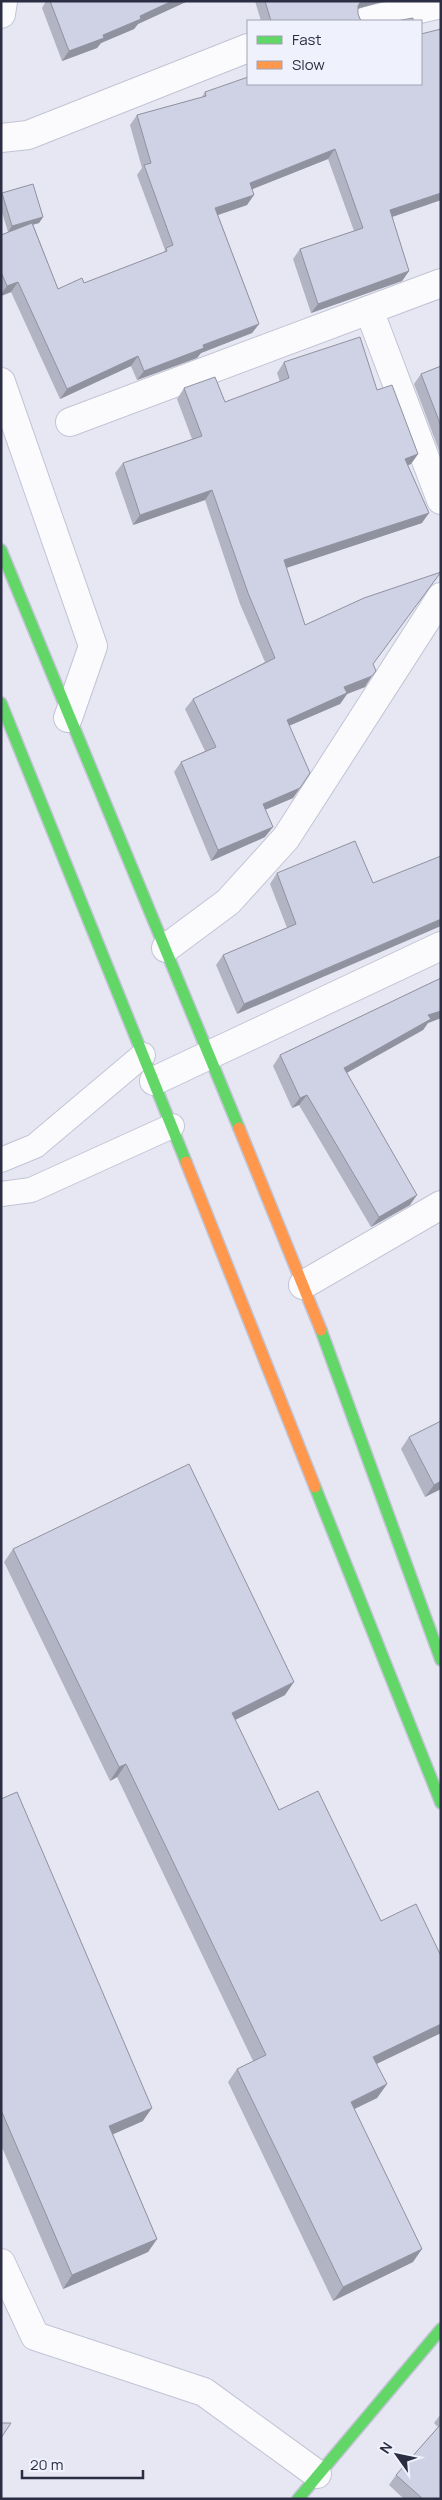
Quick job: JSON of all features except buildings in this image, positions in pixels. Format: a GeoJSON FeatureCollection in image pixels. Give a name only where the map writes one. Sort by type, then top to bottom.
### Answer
{"type":"FeatureCollection","features":[{"type":"Feature","properties":{"kind":"street"},"geometry":{"type":"LineString","coordinates":[[1,14],[3,1]]}},
{"type":"Feature","properties":{"kind":"street"},"geometry":{"type":"LineString","coordinates":[[370,20],[441,4]]}},
{"type":"Feature","properties":{"kind":"street"},"geometry":{"type":"LineString","coordinates":[[1,138],[28,135],[247,48]]}},
{"type":"Feature","properties":{"kind":"street"},"geometry":{"type":"LineString","coordinates":[[70,422],[441,283]]}},
{"type":"Feature","properties":{"kind":"street"},"geometry":{"type":"LineString","coordinates":[[369,310],[441,500]]}},
{"type":"Feature","properties":{"kind":"street"},"geometry":{"type":"LineString","coordinates":[[1,382],[93,646],[68,718]]}},
{"type":"Feature","properties":{"kind":"street"},"geometry":{"type":"LineString","coordinates":[[1,550],[68,718],[166,948],[303,1285],[441,1660]]}},
{"type":"Feature","properties":{"kind":"street"},"geometry":{"type":"LineString","coordinates":[[166,948],[228,902],[286,838],[441,596]]}},
{"type":"Feature","properties":{"kind":"street"},"geometry":{"type":"LineString","coordinates":[[3,711],[144,1055],[441,1803]]}},
{"type":"Feature","properties":{"kind":"street"},"geometry":{"type":"LineString","coordinates":[[154,1081],[441,946]]}},
{"type":"Feature","properties":{"kind":"street"},"geometry":{"type":"LineString","coordinates":[[303,1285],[441,1205]]}},
{"type":"Feature","properties":{"kind":"street"},"geometry":{"type":"LineString","coordinates":[[1,2263],[35,2336],[204,2392],[317,2474]]}},
{"type":"Feature","properties":{"kind":"street"},"geometry":{"type":"LineString","coordinates":[[298,2499],[317,2474],[441,2329]]}},
{"type":"Feature","properties":{"kind":"lane"},"geometry":{"type":"LineString","coordinates":[[1,1160],[35,1146],[144,1055]]}},
{"type":"Feature","properties":{"kind":"lane"},"geometry":{"type":"LineString","coordinates":[[1,1194],[31,1190],[172,1126]]}},
{"type":"Feature","properties":{"kind":"traffic: fast"},"geometry":{"type":"LineString","coordinates":[[1,550],[239,1128]]}},
{"type":"Feature","properties":{"kind":"traffic: fast"},"geometry":{"type":"LineString","coordinates":[[1,703],[186,1162]]}},
{"type":"Feature","properties":{"kind":"traffic: fast"},"geometry":{"type":"LineString","coordinates":[[321,1330],[441,1660]]}},
{"type":"Feature","properties":{"kind":"traffic: fast"},"geometry":{"type":"LineString","coordinates":[[315,1487],[441,1803]]}},
{"type":"Feature","properties":{"kind":"traffic: fast"},"geometry":{"type":"LineString","coordinates":[[298,2499],[441,2329]]}},
{"type":"Feature","properties":{"kind":"traffic: slow"},"geometry":{"type":"LineString","coordinates":[[239,1128],[321,1330]]}},
{"type":"Feature","properties":{"kind":"traffic: slow"},"geometry":{"type":"LineString","coordinates":[[186,1162],[315,1487]]}}]}
